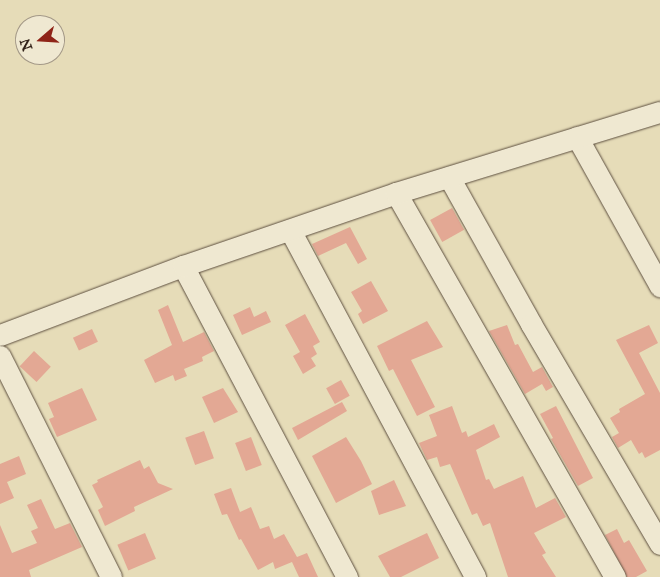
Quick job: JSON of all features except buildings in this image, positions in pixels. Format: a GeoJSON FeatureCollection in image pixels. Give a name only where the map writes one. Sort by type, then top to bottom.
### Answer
{"type":"FeatureCollection","features":[{"type":"Feature","properties":{"kind":"street"},"geometry":{"type":"LineString","coordinates":[[0,335],[183,266],[396,193],[660,112]]}},
{"type":"Feature","properties":{"kind":"street"},"geometry":{"type":"LineString","coordinates":[[577,137],[660,286]]}},
{"type":"Feature","properties":{"kind":"street"},"geometry":{"type":"LineString","coordinates":[[449,177],[531,324],[660,544]]}},
{"type":"Feature","properties":{"kind":"street"},"geometry":{"type":"LineString","coordinates":[[396,193],[615,577]]}},
{"type":"Feature","properties":{"kind":"street"},"geometry":{"type":"LineString","coordinates":[[290,230],[475,577]]}},
{"type":"Feature","properties":{"kind":"street"},"geometry":{"type":"LineString","coordinates":[[183,266],[348,577]]}},
{"type":"Feature","properties":{"kind":"street"},"geometry":{"type":"LineString","coordinates":[[0,356],[111,577]]}}]}
